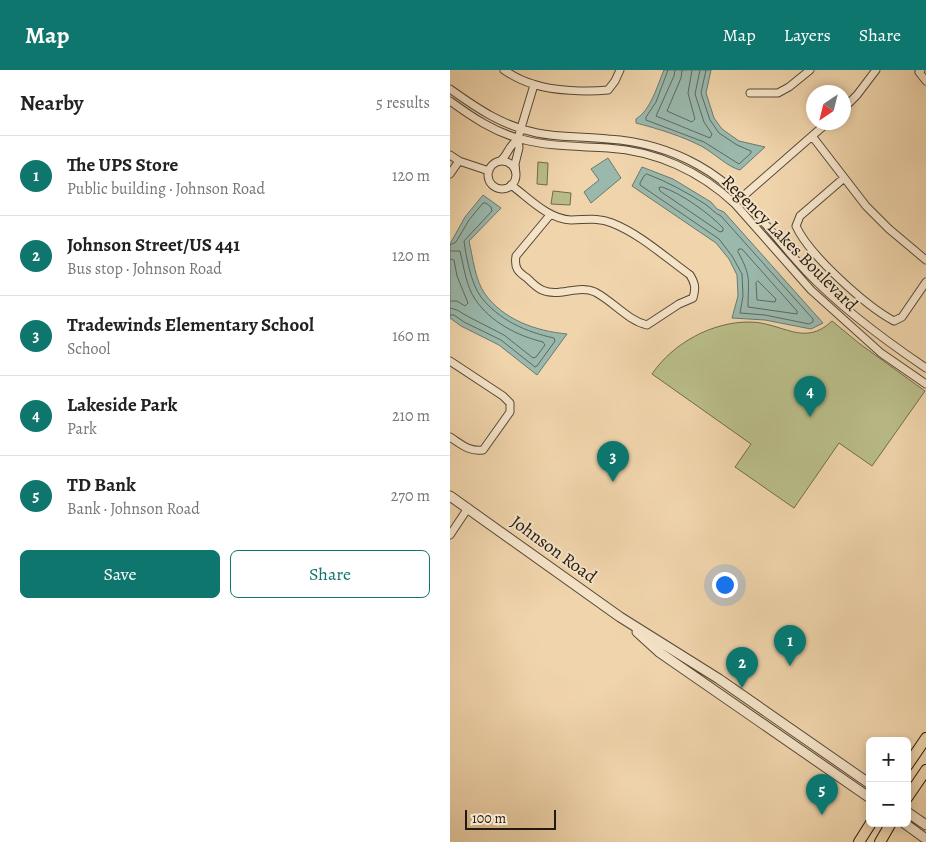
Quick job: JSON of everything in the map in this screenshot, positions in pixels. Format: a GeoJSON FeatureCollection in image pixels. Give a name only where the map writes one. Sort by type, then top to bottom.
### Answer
{"type":"FeatureCollection","features":[{"type":"Feature","properties":{"kind":"main road"},"geometry":{"type":"LineString","coordinates":[[911,760],[926,738]]}},
{"type":"Feature","properties":{"kind":"main road"},"geometry":{"type":"LineString","coordinates":[[911,792],[926,770]]}},
{"type":"Feature","properties":{"kind":"main road"},"geometry":{"type":"LineString","coordinates":[[859,842],[868,827]]}},
{"type":"Feature","properties":{"kind":"main road"},"geometry":{"type":"LineString","coordinates":[[880,842],[889,827]]}},
{"type":"Feature","properties":{"kind":"street"},"geometry":{"type":"LineString","coordinates":[[504,70],[518,79],[534,85],[558,89],[608,90],[620,70]]}},
{"type":"Feature","properties":{"kind":"street"},"geometry":{"type":"LineString","coordinates":[[750,93],[778,93],[789,87],[810,70]]}},
{"type":"Feature","properties":{"kind":"street"},"geometry":{"type":"LineString","coordinates":[[851,101],[876,70]]}},
{"type":"Feature","properties":{"kind":"street"},"geometry":{"type":"LineString","coordinates":[[921,70],[919,72],[926,81]]}},
{"type":"Feature","properties":{"kind":"street"},"geometry":{"type":"LineString","coordinates":[[518,139],[510,146],[506,155],[500,161],[493,164],[489,171],[489,179],[495,186],[503,188],[511,185],[516,178],[515,164],[519,148],[518,139],[534,85]]}},
{"type":"Feature","properties":{"kind":"street","name":"Regency Lakes Boulevard"},"geometry":{"type":"LineString","coordinates":[[450,89],[497,120],[521,129],[556,136],[630,141],[665,150],[699,165],[742,197],[804,269],[824,289],[864,323],[926,368]]}},
{"type":"Feature","properties":{"kind":"street","name":"Regency Lakes Boulevard"},"geometry":{"type":"LineString","coordinates":[[450,101],[489,126],[518,139],[547,145],[628,150],[651,155],[688,170],[717,189],[735,204],[811,290],[881,353],[926,384]]}},
{"type":"Feature","properties":{"kind":"street"},"geometry":{"type":"LineString","coordinates":[[735,204],[819,130]]}},
{"type":"Feature","properties":{"kind":"street"},"geometry":{"type":"LineString","coordinates":[[812,136],[866,206],[889,229],[926,260]]}},
{"type":"Feature","properties":{"kind":"street"},"geometry":{"type":"LineString","coordinates":[[450,155],[459,161],[489,171]]}},
{"type":"Feature","properties":{"kind":"street"},"geometry":{"type":"LineString","coordinates":[[450,174],[459,161]]}},
{"type":"Feature","properties":{"kind":"street"},"geometry":{"type":"LineString","coordinates":[[500,161],[512,165],[516,174]]}},
{"type":"Feature","properties":{"kind":"street"},"geometry":{"type":"LineString","coordinates":[[844,178],[800,216],[796,226],[800,236],[820,260],[842,281],[884,316],[894,321],[902,316],[926,282]]}},
{"type":"Feature","properties":{"kind":"street"},"geometry":{"type":"LineString","coordinates":[[511,185],[550,215],[569,220],[594,218],[625,228],[690,275],[695,282],[693,298],[679,304],[647,325],[638,323],[596,292],[586,289],[553,293],[542,290],[517,271],[515,263],[516,256],[550,215]]}},
{"type":"Feature","properties":{"kind":"street"},"geometry":{"type":"LineString","coordinates":[[450,361],[503,396],[510,403],[510,412],[483,450],[467,449],[450,437]]}},
{"type":"Feature","properties":{"kind":"street","name":"Johnson Road"},"geometry":{"type":"LineString","coordinates":[[450,496],[620,617],[705,670],[867,782]]}},
{"type":"Feature","properties":{"kind":"street"},"geometry":{"type":"LineString","coordinates":[[450,535],[468,508]]}},
{"type":"Feature","properties":{"kind":"street","name":"Johnson Road"},"geometry":{"type":"LineString","coordinates":[[620,617],[659,652],[866,795]]}},
{"type":"Feature","properties":{"kind":"street"},"geometry":{"type":"LineString","coordinates":[[659,652],[674,654],[698,670],[705,670]]}},
{"type":"Feature","properties":{"kind":"street"},"geometry":{"type":"LineString","coordinates":[[911,815],[926,825]]}},
{"type":"Feature","properties":{"kind":"street"},"geometry":{"type":"LineString","coordinates":[[910,827],[926,839]]}},
{"type":"Feature","properties":{"kind":"green space"},"geometry":{"type":"Polygon","coordinates":[[[538,162],[548,163],[547,185],[537,184],[538,162]]]}},
{"type":"Feature","properties":{"kind":"green space"},"geometry":{"type":"Polygon","coordinates":[[[553,191],[571,193],[570,205],[551,204],[553,191]]]}},
{"type":"Feature","properties":{"kind":"green space"},"geometry":{"type":"Polygon","coordinates":[[[832,321],[860,344],[925,391],[872,466],[839,443],[794,508],[735,467],[751,444],[652,374],[682,344],[694,336],[721,326],[749,322],[761,323],[792,332],[812,333],[822,329],[832,321]]]}},
{"type":"Feature","properties":{"kind":"water"},"geometry":{"type":"Polygon","coordinates":[[[664,70],[711,70],[706,93],[714,118],[722,129],[739,141],[765,147],[740,170],[695,143],[636,123],[636,119],[650,104],[664,70]]]}},
{"type":"Feature","properties":{"kind":"water"},"geometry":{"type":"Polygon","coordinates":[[[608,158],[621,178],[591,203],[584,192],[599,180],[591,169],[608,158]]]}},
{"type":"Feature","properties":{"kind":"water"},"geometry":{"type":"Polygon","coordinates":[[[642,167],[673,179],[724,212],[823,323],[811,329],[765,320],[732,318],[738,296],[737,275],[729,259],[716,243],[632,186],[642,167]]]}},
{"type":"Feature","properties":{"kind":"water"},"geometry":{"type":"Polygon","coordinates":[[[483,195],[501,208],[469,241],[475,269],[485,294],[501,311],[522,323],[544,330],[567,334],[537,375],[499,345],[461,326],[450,318],[450,244],[465,217],[483,195]]]}},
{"type":"Feature","properties":{"kind":"place","name":"Lakeside Park"},"geometry":{"type":"Point","coordinates":[810,417]}},
{"type":"Feature","properties":{"kind":"place","name":"Tradewinds Elementary School"},"geometry":{"type":"Point","coordinates":[613,482]}},
{"type":"Feature","properties":{"kind":"place","name":"The UPS Store"},"geometry":{"type":"Point","coordinates":[790,666]}},
{"type":"Feature","properties":{"kind":"place","name":"Johnson Street/US 441"},"geometry":{"type":"Point","coordinates":[742,688]}},
{"type":"Feature","properties":{"kind":"place","name":"TD Bank"},"geometry":{"type":"Point","coordinates":[822,815]}}]}
